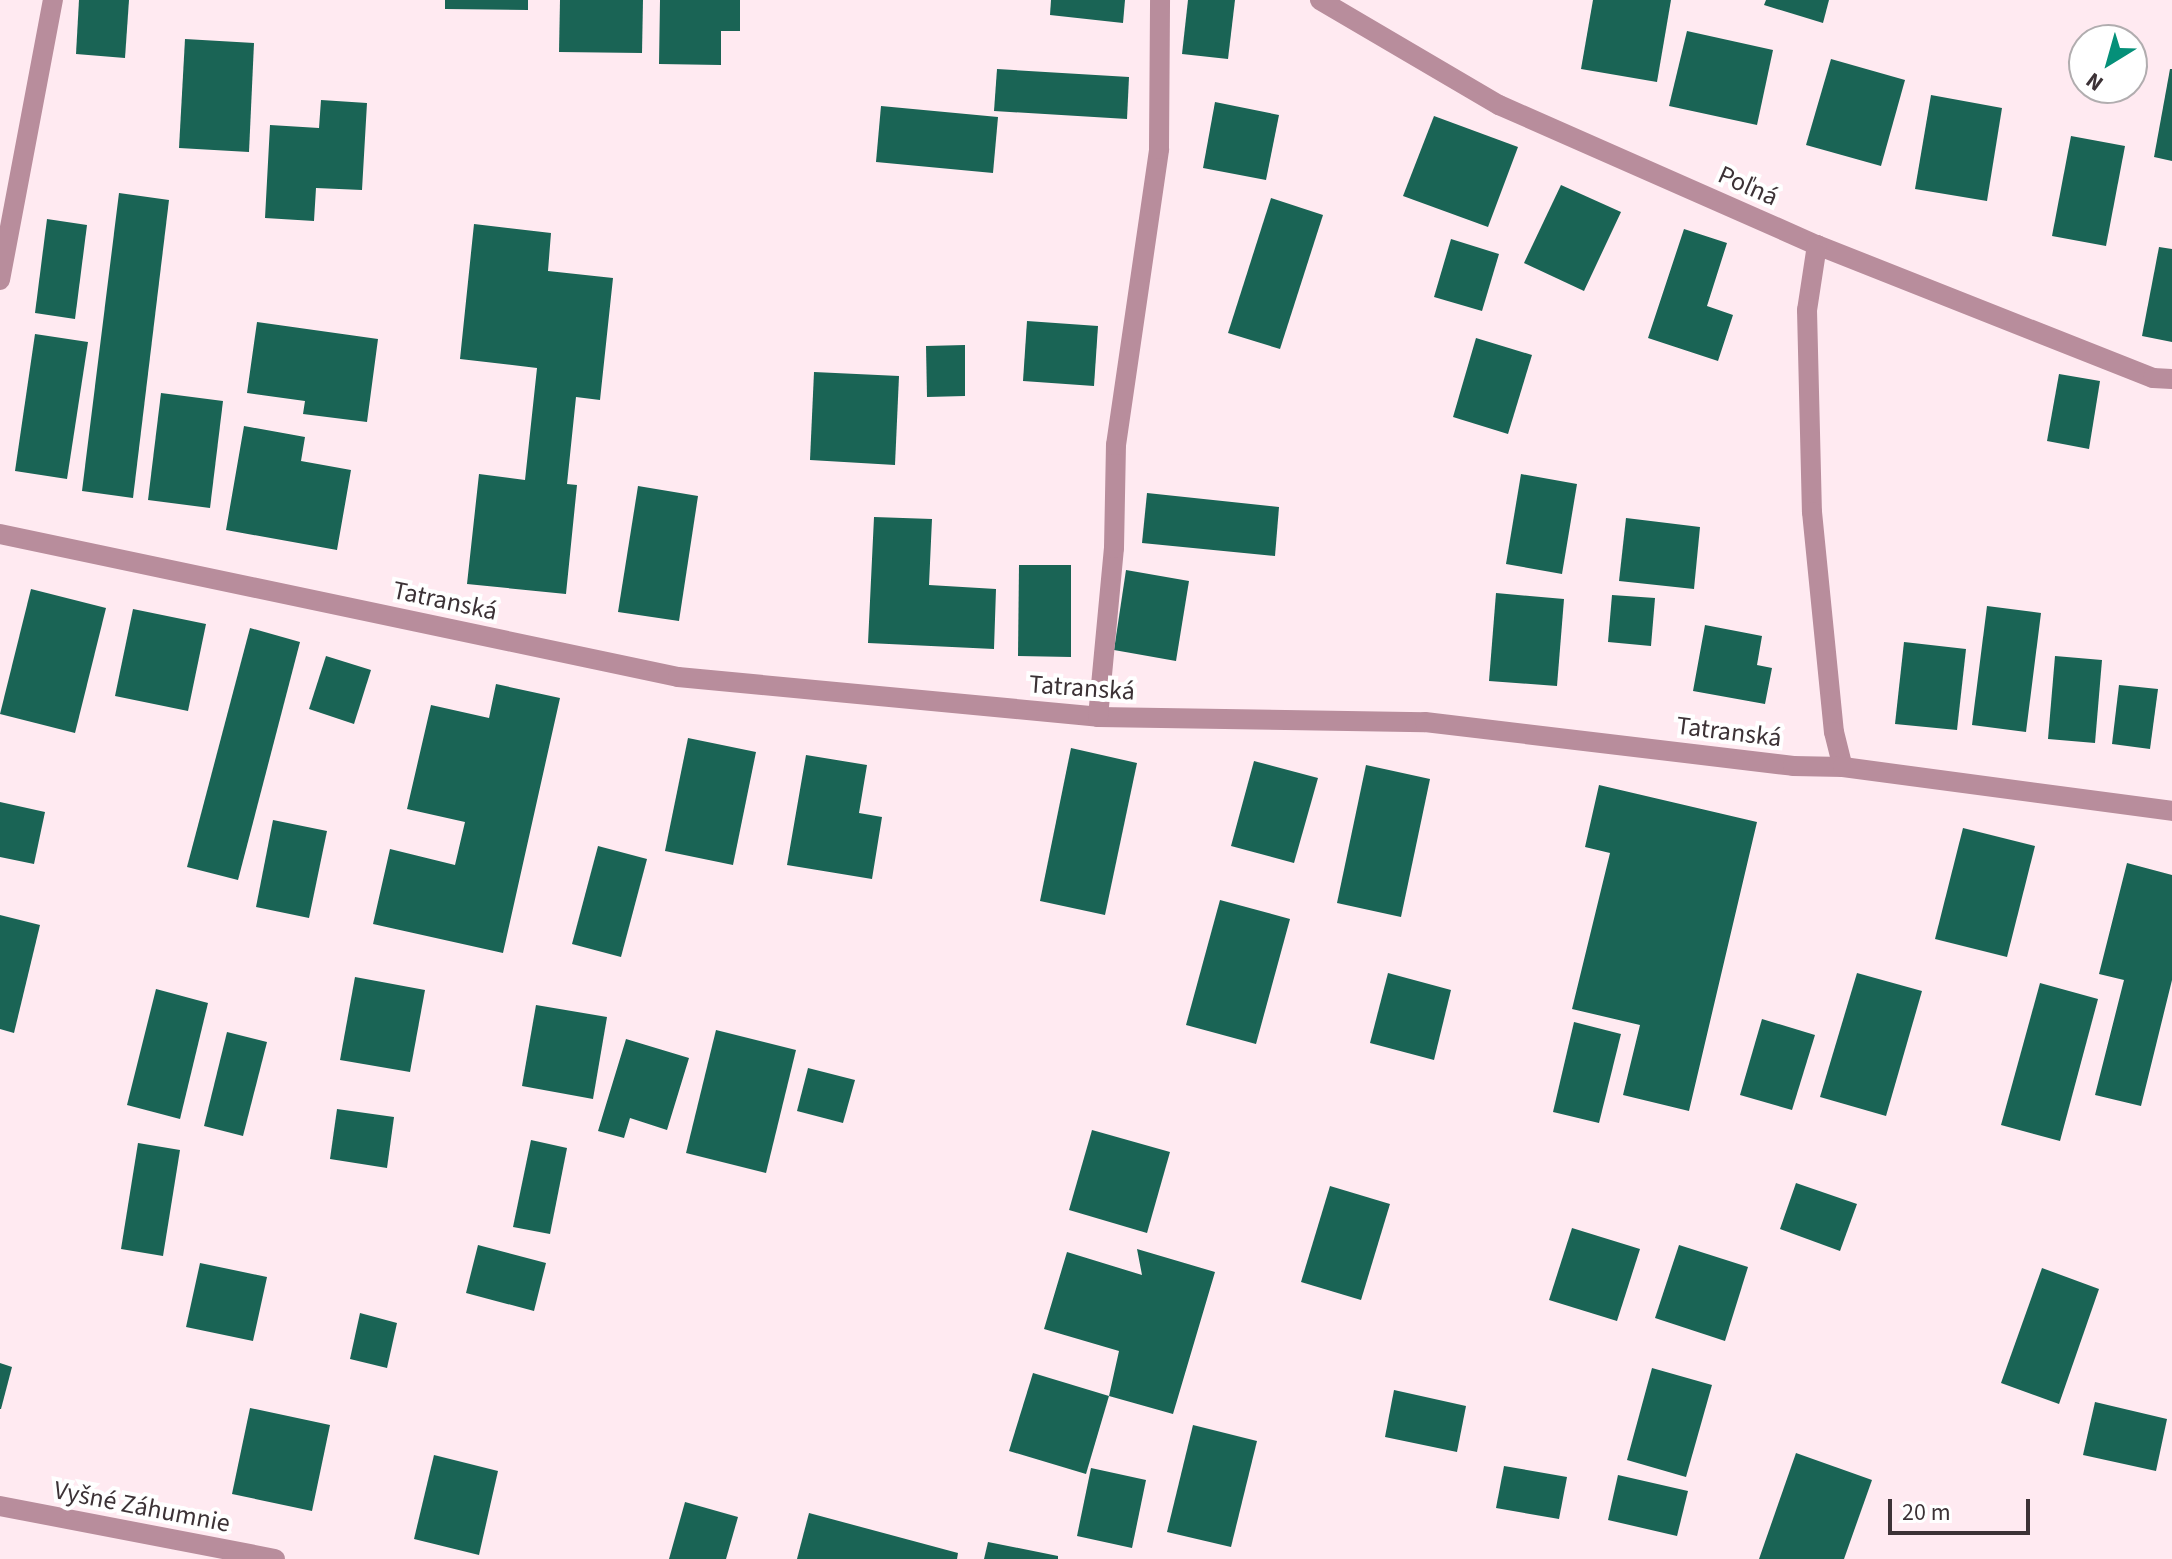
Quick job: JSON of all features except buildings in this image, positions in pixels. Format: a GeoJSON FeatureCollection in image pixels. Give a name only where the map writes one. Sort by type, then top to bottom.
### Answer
{"type":"FeatureCollection","features":[{"type":"Feature","properties":{"kind":"street"},"geometry":{"type":"LineString","coordinates":[[0,280],[53,0]]}},
{"type":"Feature","properties":{"kind":"street"},"geometry":{"type":"LineString","coordinates":[[1098,717],[1114,548],[1116,445],[1159,149],[1160,0]]}},
{"type":"Feature","properties":{"kind":"street","name":"Poľná"},"geometry":{"type":"LineString","coordinates":[[1320,0],[1499,105],[1817,245],[2153,378],[2172,379]]}},
{"type":"Feature","properties":{"kind":"street"},"geometry":{"type":"LineString","coordinates":[[1817,245],[1807,310],[1812,512],[1834,732],[1843,767]]}},
{"type":"Feature","properties":{"kind":"street","name":"Tatranská"},"geometry":{"type":"LineString","coordinates":[[0,534],[678,677],[1098,717],[1425,722],[1793,766],[1843,767],[2172,811]]}},
{"type":"Feature","properties":{"kind":"street","name":"Vyšné Záhumnie"},"geometry":{"type":"LineString","coordinates":[[0,1506],[275,1559]]}}]}
